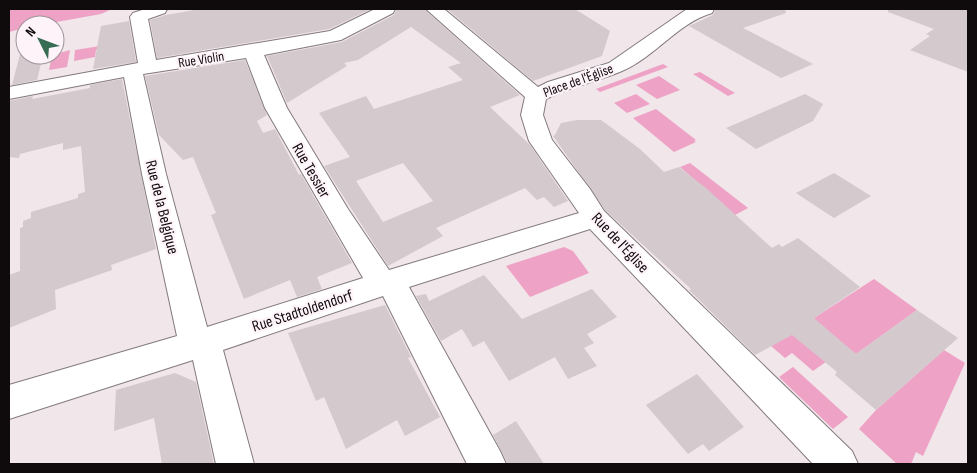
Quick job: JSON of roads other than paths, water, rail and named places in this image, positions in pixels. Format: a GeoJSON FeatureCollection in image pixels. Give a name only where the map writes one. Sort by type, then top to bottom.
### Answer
{"type":"FeatureCollection","features":[{"type":"Feature","properties":{"kind":"street","name":"Rue de la Belgique"},"geometry":{"type":"LineString","coordinates":[[158,9],[139,16],[140,68],[137,87],[154,174],[184,292],[235,464]]}},
{"type":"Feature","properties":{"kind":"street","name":"Rue Violin"},"geometry":{"type":"LineString","coordinates":[[9,93],[140,68],[253,51],[335,36],[387,9]]}},
{"type":"Feature","properties":{"kind":"street"},"geometry":{"type":"LineString","coordinates":[[434,9],[536,96]]}},
{"type":"Feature","properties":{"kind":"street","name":"Place de l'Église"},"geometry":{"type":"LineString","coordinates":[[536,96],[555,86],[616,67],[666,35],[695,10]]}},
{"type":"Feature","properties":{"kind":"street","name":"Rue Tessier"},"geometry":{"type":"LineString","coordinates":[[253,51],[276,108],[339,216],[386,283],[487,464]]}},
{"type":"Feature","properties":{"kind":"street","name":"Rue de l'Église"},"geometry":{"type":"LineString","coordinates":[[536,96],[532,115],[541,140],[596,218],[839,464]]}},
{"type":"Feature","properties":{"kind":"street","name":"Rue Stadtoldendorf"},"geometry":{"type":"LineString","coordinates":[[9,402],[200,344],[386,283],[596,218]]}}]}
